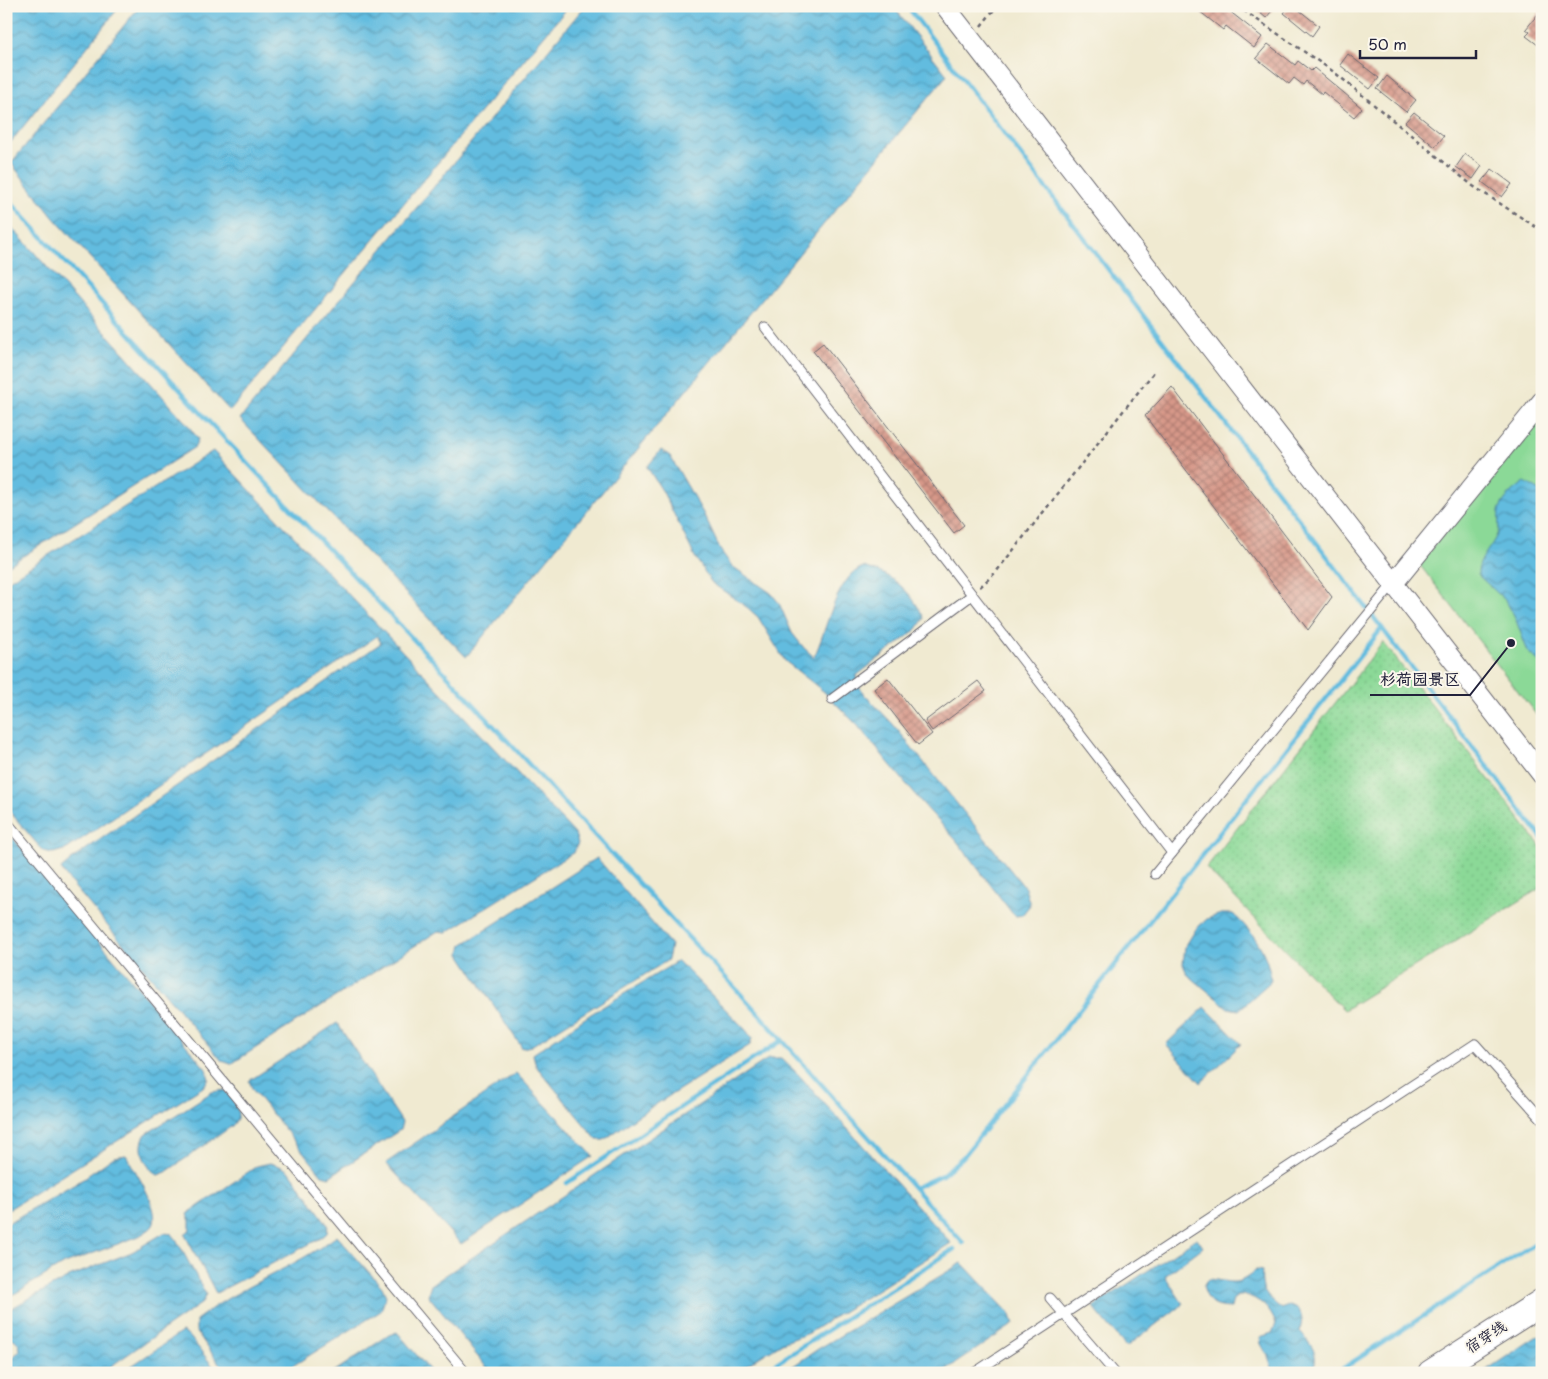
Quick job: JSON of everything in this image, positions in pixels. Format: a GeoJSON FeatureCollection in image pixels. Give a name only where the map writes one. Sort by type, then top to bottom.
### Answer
{"type":"FeatureCollection","features":[{"type":"Feature","properties":{"kind":"main road","name":"宿穿线"},"geometry":{"type":"LineString","coordinates":[[1431,1373],[1542,1302]]}},
{"type":"Feature","properties":{"kind":"street"},"geometry":{"type":"LineString","coordinates":[[946,6],[1542,775]]}},
{"type":"Feature","properties":{"kind":"street"},"geometry":{"type":"LineString","coordinates":[[1394,584],[1542,401]]}},
{"type":"Feature","properties":{"kind":"lane"},"geometry":{"type":"LineString","coordinates":[[765,327],[1172,854]]}},
{"type":"Feature","properties":{"kind":"lane"},"geometry":{"type":"LineString","coordinates":[[1155,874],[1394,584]]}},
{"type":"Feature","properties":{"kind":"lane"},"geometry":{"type":"LineString","coordinates":[[832,698],[972,596]]}},
{"type":"Feature","properties":{"kind":"lane"},"geometry":{"type":"LineString","coordinates":[[6,820],[466,1373]]}},
{"type":"Feature","properties":{"kind":"lane"},"geometry":{"type":"LineString","coordinates":[[974,1373],[1475,1044],[1542,1118]]}},
{"type":"Feature","properties":{"kind":"lane"},"geometry":{"type":"LineString","coordinates":[[1050,1298],[1115,1373]]}},
{"type":"Feature","properties":{"kind":"path"},"geometry":{"type":"LineString","coordinates":[[971,39],[997,6]]}},
{"type":"Feature","properties":{"kind":"path"},"geometry":{"type":"LineString","coordinates":[[1237,6],[1334,72],[1474,186],[1542,231]]}},
{"type":"Feature","properties":{"kind":"path"},"geometry":{"type":"LineString","coordinates":[[972,596],[996,572],[1154,372]]}},
{"type":"Feature","properties":{"kind":"green space"},"geometry":{"type":"Polygon","coordinates":[[[1542,413],[1542,722],[1419,564],[1542,413]]]}},
{"type":"Feature","properties":{"kind":"green space"},"geometry":{"type":"Polygon","coordinates":[[[1383,642],[1542,848],[1542,887],[1344,1010],[1206,868],[1383,642]]]}},
{"type":"Feature","properties":{"kind":"water"},"geometry":{"type":"Polygon","coordinates":[[[6,6],[120,6],[6,148],[6,6]]]}},
{"type":"Feature","properties":{"kind":"water"},"geometry":{"type":"Polygon","coordinates":[[[140,6],[569,6],[230,411],[53,217],[11,163],[140,6]]]}},
{"type":"Feature","properties":{"kind":"water"},"geometry":{"type":"Polygon","coordinates":[[[585,6],[893,6],[947,75],[466,657],[240,419],[585,6]]]}},
{"type":"Feature","properties":{"kind":"water"},"geometry":{"type":"Polygon","coordinates":[[[6,221],[188,425],[198,439],[195,447],[6,567],[6,221]]]}},
{"type":"Feature","properties":{"kind":"water"},"geometry":{"type":"Polygon","coordinates":[[[661,450],[670,456],[703,513],[721,551],[732,566],[771,593],[779,603],[792,633],[814,657],[839,593],[853,573],[863,567],[874,570],[892,579],[907,592],[924,618],[917,629],[856,676],[858,685],[864,694],[892,723],[1025,888],[1030,905],[1022,915],[1016,916],[1012,913],[956,840],[923,804],[858,726],[823,691],[785,661],[758,617],[712,583],[695,557],[663,492],[647,467],[661,450]]]}},
{"type":"Feature","properties":{"kind":"water"},"geometry":{"type":"Polygon","coordinates":[[[213,451],[575,834],[578,843],[574,852],[447,932],[438,931],[231,1064],[222,1061],[61,869],[75,857],[381,643],[377,636],[67,849],[53,853],[43,851],[6,807],[6,582],[213,451]]]}},
{"type":"Feature","properties":{"kind":"water"},"geometry":{"type":"Polygon","coordinates":[[[1525,482],[1542,492],[1542,664],[1528,652],[1514,615],[1505,600],[1478,575],[1480,564],[1498,532],[1500,508],[1505,500],[1525,482]]]}},
{"type":"Feature","properties":{"kind":"water"},"geometry":{"type":"Polygon","coordinates":[[[6,830],[206,1069],[209,1079],[203,1087],[6,1211],[6,830]]]}},
{"type":"Feature","properties":{"kind":"water"},"geometry":{"type":"Polygon","coordinates":[[[597,858],[671,945],[668,960],[531,1046],[522,1048],[460,954],[462,945],[597,858]]]}},
{"type":"Feature","properties":{"kind":"water"},"geometry":{"type":"Polygon","coordinates":[[[1221,914],[1233,914],[1259,944],[1267,961],[1271,981],[1239,1010],[1228,1008],[1187,974],[1183,964],[1185,947],[1196,929],[1207,919],[1221,914]]]}},
{"type":"Feature","properties":{"kind":"water"},"geometry":{"type":"Polygon","coordinates":[[[678,961],[745,1029],[752,1038],[750,1045],[639,1115],[604,1140],[597,1140],[536,1066],[533,1054],[591,1014],[678,961]]]}},
{"type":"Feature","properties":{"kind":"water"},"geometry":{"type":"Polygon","coordinates":[[[1205,1007],[1241,1044],[1201,1083],[1166,1044],[1205,1007]]]}},
{"type":"Feature","properties":{"kind":"water"},"geometry":{"type":"Polygon","coordinates":[[[337,1023],[402,1122],[400,1130],[329,1177],[322,1175],[253,1090],[249,1081],[337,1023]]]}},
{"type":"Feature","properties":{"kind":"water"},"geometry":{"type":"Polygon","coordinates":[[[769,1058],[781,1058],[797,1073],[951,1243],[809,1333],[782,1343],[734,1373],[491,1373],[428,1295],[431,1285],[769,1058]]]}},
{"type":"Feature","properties":{"kind":"water"},"geometry":{"type":"Polygon","coordinates":[[[516,1073],[593,1156],[461,1244],[386,1163],[516,1073]]]}},
{"type":"Feature","properties":{"kind":"water"},"geometry":{"type":"Polygon","coordinates":[[[225,1090],[238,1112],[236,1121],[232,1126],[166,1172],[158,1175],[153,1171],[143,1156],[142,1144],[146,1134],[212,1092],[225,1090]]]}},
{"type":"Feature","properties":{"kind":"water"},"geometry":{"type":"Polygon","coordinates":[[[126,1155],[145,1188],[153,1207],[155,1216],[152,1227],[139,1236],[62,1265],[6,1299],[6,1224],[77,1183],[114,1157],[126,1155]]]}},
{"type":"Feature","properties":{"kind":"water"},"geometry":{"type":"Polygon","coordinates":[[[270,1163],[290,1172],[328,1225],[327,1233],[321,1238],[216,1293],[185,1235],[190,1229],[190,1221],[187,1214],[257,1166],[270,1163]]]}},
{"type":"Feature","properties":{"kind":"water"},"geometry":{"type":"Polygon","coordinates":[[[164,1233],[172,1234],[176,1239],[206,1294],[202,1303],[101,1373],[6,1373],[6,1362],[20,1351],[19,1344],[14,1339],[6,1340],[6,1311],[69,1277],[132,1252],[164,1233]]]}},
{"type":"Feature","properties":{"kind":"water"},"geometry":{"type":"Polygon","coordinates":[[[337,1236],[382,1287],[386,1296],[381,1311],[281,1373],[226,1373],[196,1331],[196,1320],[230,1297],[320,1248],[337,1236]]]}},
{"type":"Feature","properties":{"kind":"water"},"geometry":{"type":"Polygon","coordinates":[[[1197,1238],[1203,1247],[1165,1276],[1183,1304],[1126,1347],[1093,1307],[1197,1238]]]}},
{"type":"Feature","properties":{"kind":"water"},"geometry":{"type":"Polygon","coordinates":[[[962,1263],[1011,1315],[1014,1324],[941,1373],[783,1373],[818,1349],[962,1263]]]}},
{"type":"Feature","properties":{"kind":"water"},"geometry":{"type":"Polygon","coordinates":[[[1256,1270],[1262,1271],[1263,1289],[1272,1301],[1282,1309],[1290,1305],[1297,1308],[1302,1318],[1300,1332],[1314,1351],[1315,1361],[1311,1373],[1274,1373],[1261,1344],[1260,1337],[1272,1333],[1276,1324],[1271,1313],[1259,1301],[1243,1294],[1233,1299],[1231,1308],[1212,1304],[1207,1297],[1203,1287],[1208,1279],[1234,1282],[1244,1279],[1256,1270]]]}},
{"type":"Feature","properties":{"kind":"water"},"geometry":{"type":"Polygon","coordinates":[[[182,1332],[190,1337],[218,1373],[121,1373],[182,1332]]]}},
{"type":"Feature","properties":{"kind":"water"},"geometry":{"type":"Polygon","coordinates":[[[397,1332],[432,1373],[332,1373],[389,1335],[397,1332]]]}},
{"type":"Feature","properties":{"kind":"water"},"geometry":{"type":"Polygon","coordinates":[[[1542,1333],[1542,1373],[1482,1373],[1542,1333]]]}},
{"type":"Feature","properties":{"kind":"building"},"geometry":{"type":"Polygon","coordinates":[[[1193,6],[1223,6],[1262,37],[1254,48],[1226,26],[1223,30],[1193,6]]]}},
{"type":"Feature","properties":{"kind":"building"},"geometry":{"type":"Polygon","coordinates":[[[1252,6],[1276,6],[1266,18],[1252,6]]]}},
{"type":"Feature","properties":{"kind":"building"},"geometry":{"type":"Polygon","coordinates":[[[1289,6],[1294,6],[1319,26],[1312,36],[1284,13],[1289,6]]]}},
{"type":"Feature","properties":{"kind":"building"},"geometry":{"type":"Polygon","coordinates":[[[1542,9],[1542,48],[1526,36],[1530,32],[1526,29],[1542,9]]]}},
{"type":"Feature","properties":{"kind":"building"},"geometry":{"type":"Polygon","coordinates":[[[1268,44],[1295,65],[1298,61],[1311,71],[1314,68],[1362,108],[1354,117],[1306,81],[1303,85],[1294,78],[1289,84],[1256,58],[1268,44]]]}},
{"type":"Feature","properties":{"kind":"building"},"geometry":{"type":"Polygon","coordinates":[[[1348,54],[1379,78],[1370,89],[1340,65],[1348,54]]]}},
{"type":"Feature","properties":{"kind":"building"},"geometry":{"type":"Polygon","coordinates":[[[1387,76],[1416,100],[1406,112],[1377,89],[1387,76]]]}},
{"type":"Feature","properties":{"kind":"building"},"geometry":{"type":"Polygon","coordinates":[[[1414,112],[1444,136],[1435,147],[1405,122],[1414,112]]]}},
{"type":"Feature","properties":{"kind":"building"},"geometry":{"type":"Polygon","coordinates":[[[1465,154],[1482,166],[1473,179],[1456,167],[1465,154]]]}},
{"type":"Feature","properties":{"kind":"building"},"geometry":{"type":"Polygon","coordinates":[[[1492,169],[1512,184],[1502,197],[1482,182],[1492,169]]]}},
{"type":"Feature","properties":{"kind":"building"},"geometry":{"type":"Polygon","coordinates":[[[823,343],[964,525],[954,533],[813,351],[823,343]]]}},
{"type":"Feature","properties":{"kind":"building"},"geometry":{"type":"Polygon","coordinates":[[[1172,387],[1332,597],[1308,630],[1145,416],[1172,387]]]}},
{"type":"Feature","properties":{"kind":"building"},"geometry":{"type":"Polygon","coordinates":[[[888,678],[932,734],[918,745],[874,689],[888,678]]]}},
{"type":"Feature","properties":{"kind":"building"},"geometry":{"type":"Polygon","coordinates":[[[978,681],[986,691],[932,731],[925,721],[978,681]]]}},
{"type":"Feature","properties":{"kind":"waterway"},"geometry":{"type":"LineString","coordinates":[[907,6],[1542,838]]}},
{"type":"Feature","properties":{"kind":"waterway"},"geometry":{"type":"LineString","coordinates":[[6,197],[210,423],[444,672],[749,1003],[963,1243]]}},
{"type":"Feature","properties":{"kind":"waterway"},"geometry":{"type":"LineString","coordinates":[[914,1188],[942,1175],[963,1157],[1382,628]]}},
{"type":"Feature","properties":{"kind":"waterway"},"geometry":{"type":"LineString","coordinates":[[567,1183],[782,1040]]}},
{"type":"Feature","properties":{"kind":"waterway"},"geometry":{"type":"LineString","coordinates":[[1336,1373],[1542,1239]]}},
{"type":"Feature","properties":{"kind":"waterway"},"geometry":{"type":"LineString","coordinates":[[761,1373],[954,1249]]}},
{"type":"Feature","properties":{"kind":"place","name":"杉荷园景区"},"geometry":{"type":"Point","coordinates":[1511,643]}}]}
